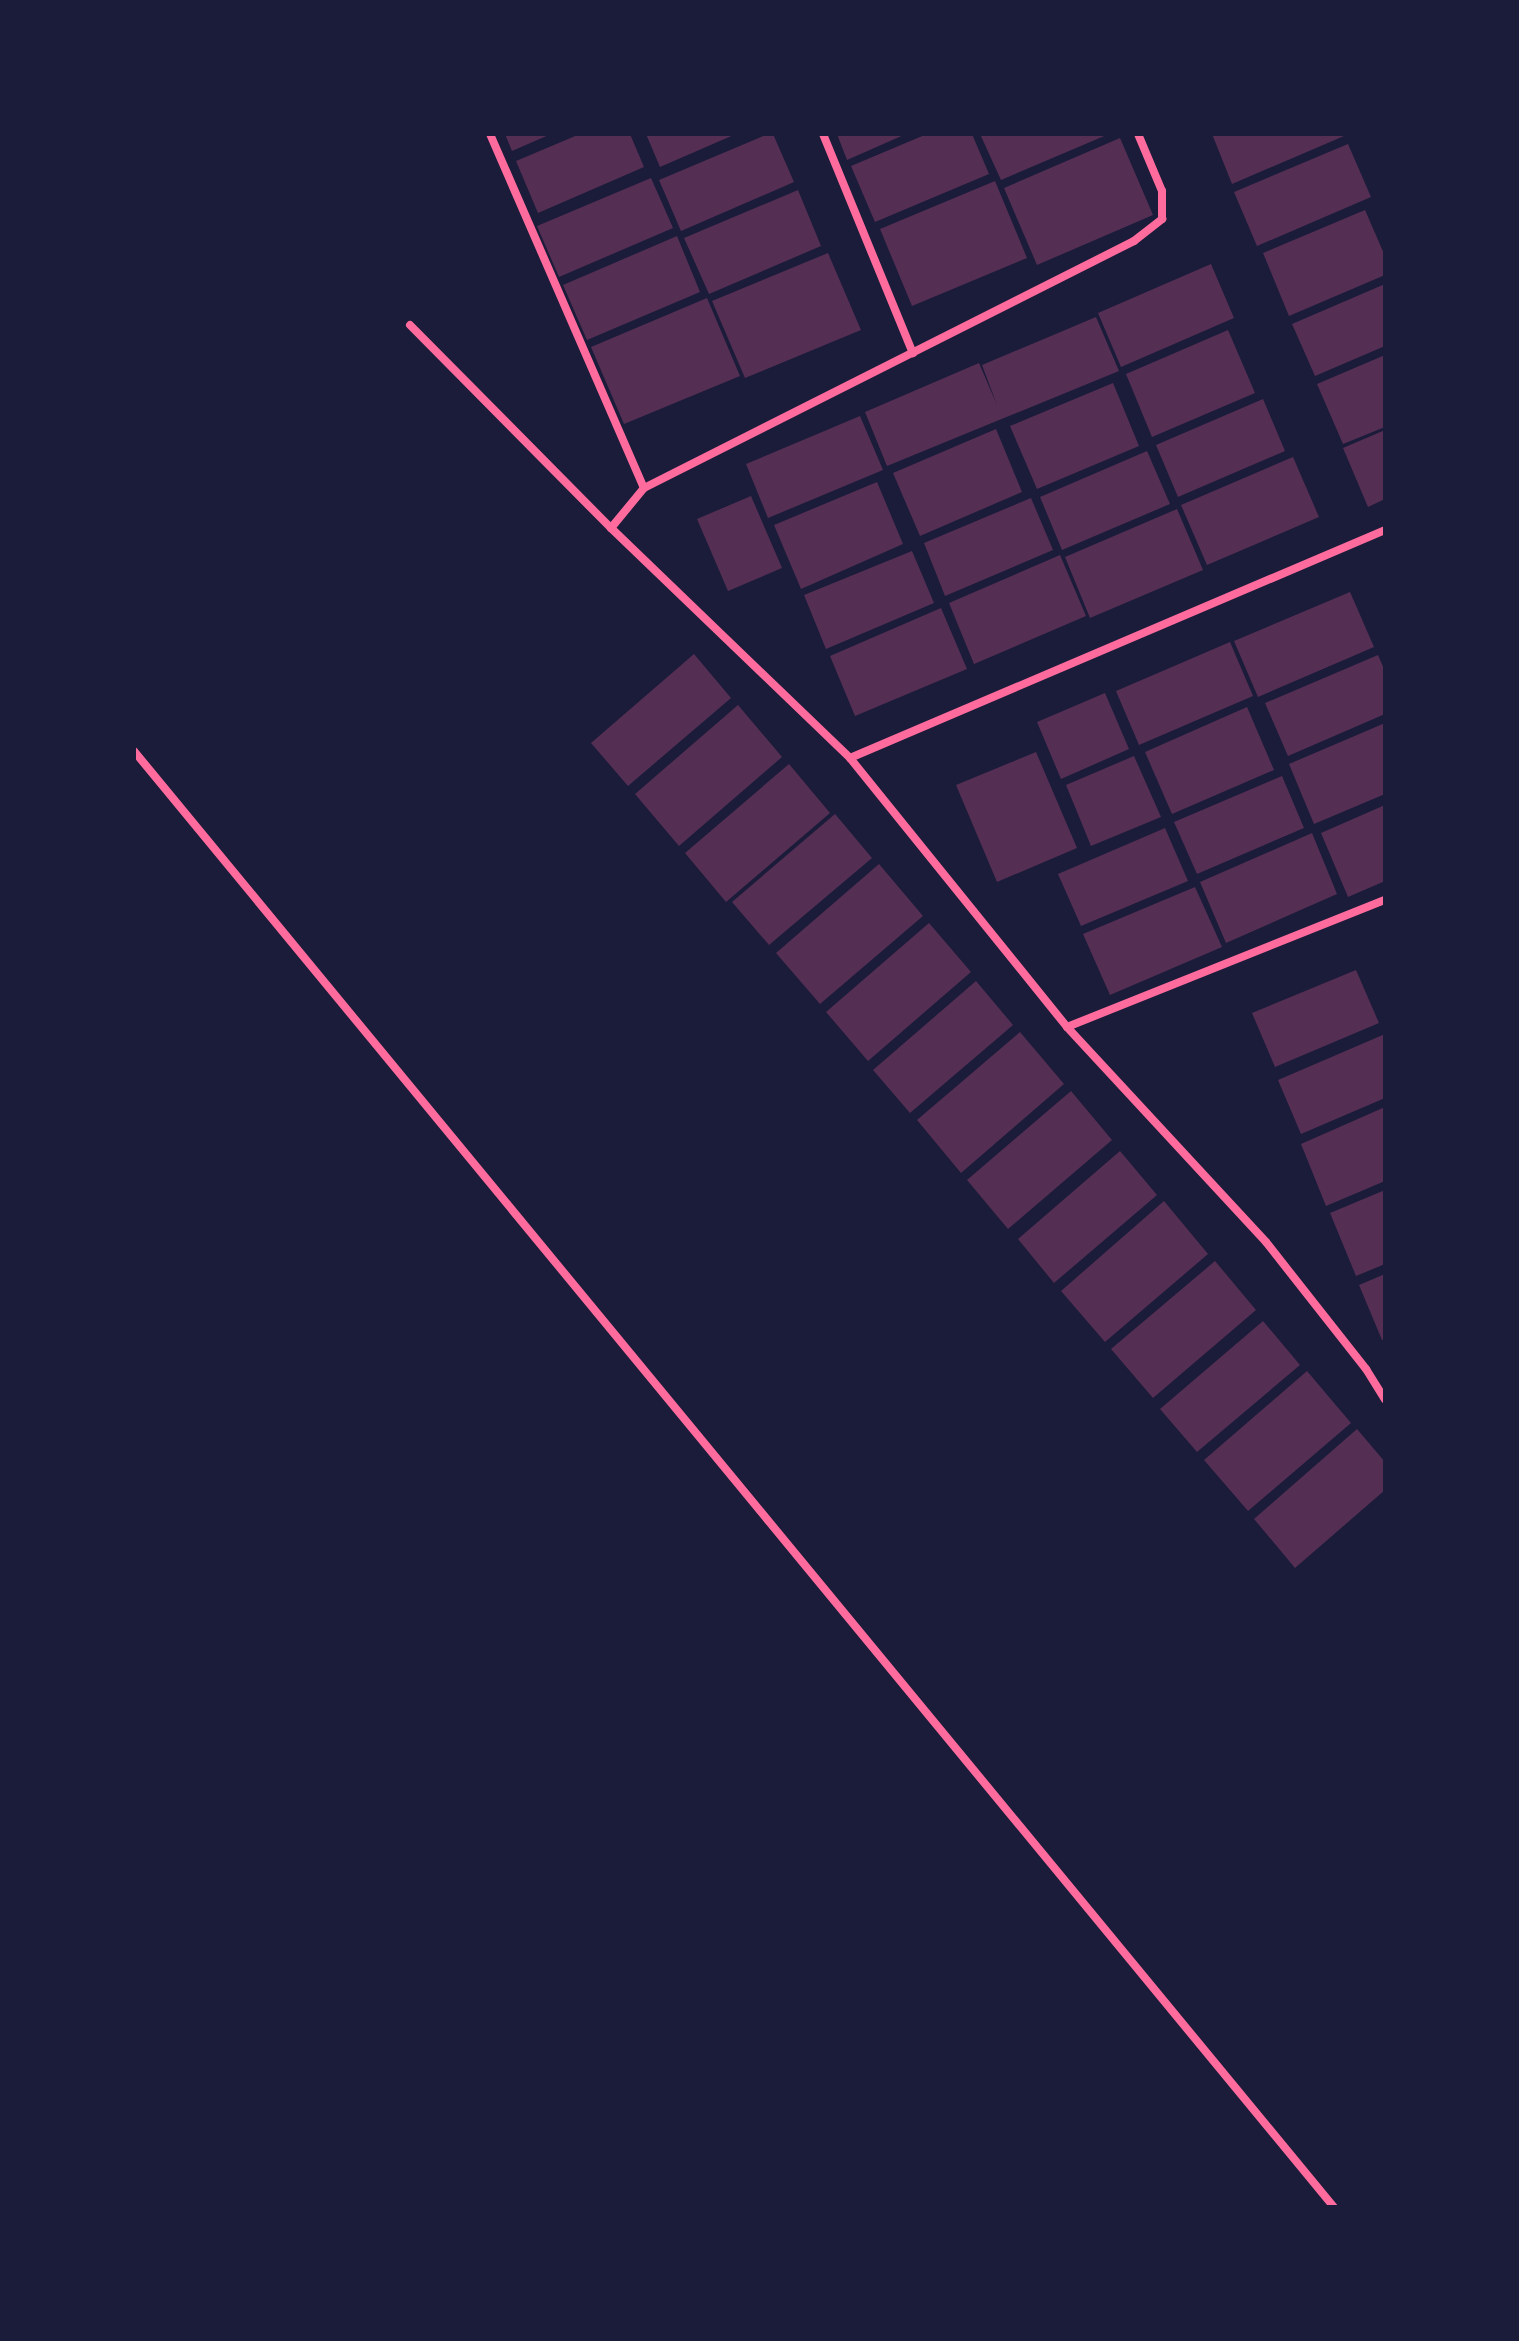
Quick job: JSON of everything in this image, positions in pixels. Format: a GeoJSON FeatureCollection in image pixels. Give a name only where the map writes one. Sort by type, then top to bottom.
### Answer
{"type":"FeatureCollection","features":[{"type":"Feature","properties":{"kind":"street"},"geometry":{"type":"LineString","coordinates":[[490,134],[644,488]]}},
{"type":"Feature","properties":{"kind":"street"},"geometry":{"type":"LineString","coordinates":[[823,134],[913,353]]}},
{"type":"Feature","properties":{"kind":"street"},"geometry":{"type":"LineString","coordinates":[[611,528],[644,488],[1134,241],[1162,219],[1162,191],[1138,134]]}},
{"type":"Feature","properties":{"kind":"street"},"geometry":{"type":"LineString","coordinates":[[410,325],[611,528],[850,758],[1067,1027],[1266,1242],[1366,1369],[1385,1399]]}},
{"type":"Feature","properties":{"kind":"street"},"geometry":{"type":"LineString","coordinates":[[850,758],[1385,530]]}},
{"type":"Feature","properties":{"kind":"street"},"geometry":{"type":"LineString","coordinates":[[134,751],[1334,2207]]}},
{"type":"Feature","properties":{"kind":"street"},"geometry":{"type":"LineString","coordinates":[[1067,1027],[1385,900]]}},
{"type":"Feature","properties":{"kind":"building"},"geometry":{"type":"Polygon","coordinates":[[[505,134],[551,134],[512,151],[505,134]]]}},
{"type":"Feature","properties":{"kind":"building"},"geometry":{"type":"Polygon","coordinates":[[[580,134],[630,134],[644,167],[538,213],[516,161],[580,134]]]}},
{"type":"Feature","properties":{"kind":"building"},"geometry":{"type":"Polygon","coordinates":[[[646,134],[736,134],[660,167],[646,134]]]}},
{"type":"Feature","properties":{"kind":"building"},"geometry":{"type":"Polygon","coordinates":[[[773,134],[794,182],[681,231],[659,180],[773,134]]]}},
{"type":"Feature","properties":{"kind":"building"},"geometry":{"type":"Polygon","coordinates":[[[837,134],[906,134],[847,160],[837,134]]]}},
{"type":"Feature","properties":{"kind":"building"},"geometry":{"type":"Polygon","coordinates":[[[927,134],[972,134],[989,174],[875,222],[851,166],[927,134]]]}},
{"type":"Feature","properties":{"kind":"building"},"geometry":{"type":"Polygon","coordinates":[[[980,134],[1109,134],[1001,180],[980,134]]]}},
{"type":"Feature","properties":{"kind":"building"},"geometry":{"type":"Polygon","coordinates":[[[1212,134],[1343,134],[1344,136],[1232,184],[1212,134]]]}},
{"type":"Feature","properties":{"kind":"building"},"geometry":{"type":"Polygon","coordinates":[[[1120,138],[1153,215],[1037,265],[1004,188],[1120,138]]]}},
{"type":"Feature","properties":{"kind":"building"},"geometry":{"type":"Polygon","coordinates":[[[1348,144],[1371,197],[1257,246],[1234,192],[1348,144]]]}},
{"type":"Feature","properties":{"kind":"building"},"geometry":{"type":"Polygon","coordinates":[[[651,178],[673,228],[559,277],[537,226],[651,178]]]}},
{"type":"Feature","properties":{"kind":"building"},"geometry":{"type":"Polygon","coordinates":[[[995,181],[1027,258],[912,306],[880,229],[995,181]]]}},
{"type":"Feature","properties":{"kind":"building"},"geometry":{"type":"Polygon","coordinates":[[[798,190],[821,246],[709,294],[684,238],[798,190]]]}},
{"type":"Feature","properties":{"kind":"building"},"geometry":{"type":"Polygon","coordinates":[[[1365,210],[1385,256],[1385,275],[1289,316],[1263,253],[1365,210]]]}},
{"type":"Feature","properties":{"kind":"building"},"geometry":{"type":"Polygon","coordinates":[[[677,236],[700,292],[587,340],[563,285],[677,236]]]}},
{"type":"Feature","properties":{"kind":"building"},"geometry":{"type":"Polygon","coordinates":[[[828,253],[861,330],[745,378],[712,301],[828,253]]]}},
{"type":"Feature","properties":{"kind":"building"},"geometry":{"type":"Polygon","coordinates":[[[1211,264],[1234,318],[1121,367],[1098,313],[1211,264]]]}},
{"type":"Feature","properties":{"kind":"building"},"geometry":{"type":"Polygon","coordinates":[[[1385,284],[1385,346],[1315,376],[1292,324],[1385,284]]]}},
{"type":"Feature","properties":{"kind":"building"},"geometry":{"type":"Polygon","coordinates":[[[707,298],[740,376],[624,424],[591,347],[707,298]]]}},
{"type":"Feature","properties":{"kind":"building"},"geometry":{"type":"Polygon","coordinates":[[[1096,317],[1119,371],[887,466],[865,412],[979,363],[997,405],[982,365],[1096,317]]]}},
{"type":"Feature","properties":{"kind":"building"},"geometry":{"type":"Polygon","coordinates":[[[1228,330],[1255,393],[1152,437],[1126,374],[1228,330]]]}},
{"type":"Feature","properties":{"kind":"building"},"geometry":{"type":"Polygon","coordinates":[[[1385,355],[1385,427],[1343,444],[1317,384],[1385,355]]]}},
{"type":"Feature","properties":{"kind":"building"},"geometry":{"type":"Polygon","coordinates":[[[1113,383],[1139,446],[1037,489],[1010,426],[1113,383]]]}},
{"type":"Feature","properties":{"kind":"building"},"geometry":{"type":"Polygon","coordinates":[[[1263,399],[1285,451],[1178,497],[1156,445],[1263,399]]]}},
{"type":"Feature","properties":{"kind":"building"},"geometry":{"type":"Polygon","coordinates":[[[860,416],[883,470],[768,518],[746,464],[860,416]]]}},
{"type":"Feature","properties":{"kind":"building"},"geometry":{"type":"Polygon","coordinates":[[[996,429],[1022,492],[920,536],[893,473],[996,429]]]}},
{"type":"Feature","properties":{"kind":"building"},"geometry":{"type":"Polygon","coordinates":[[[1385,430],[1385,499],[1368,507],[1343,448],[1385,430]]]}},
{"type":"Feature","properties":{"kind":"building"},"geometry":{"type":"Polygon","coordinates":[[[1147,451],[1170,504],[1062,550],[1040,497],[1147,451]]]}},
{"type":"Feature","properties":{"kind":"building"},"geometry":{"type":"Polygon","coordinates":[[[1293,457],[1319,517],[1207,565],[1181,505],[1293,457]]]}},
{"type":"Feature","properties":{"kind":"building"},"geometry":{"type":"Polygon","coordinates":[[[877,482],[903,544],[801,589],[774,525],[877,482]]]}},
{"type":"Feature","properties":{"kind":"building"},"geometry":{"type":"Polygon","coordinates":[[[751,496],[782,568],[728,591],[697,519],[751,496]]]}},
{"type":"Feature","properties":{"kind":"building"},"geometry":{"type":"Polygon","coordinates":[[[1031,498],[1053,550],[945,596],[924,543],[1031,498]]]}},
{"type":"Feature","properties":{"kind":"building"},"geometry":{"type":"Polygon","coordinates":[[[1177,509],[1203,570],[1090,618],[1065,557],[1177,509]]]}},
{"type":"Feature","properties":{"kind":"building"},"geometry":{"type":"Polygon","coordinates":[[[912,551],[934,603],[826,649],[804,595],[912,551]]]}},
{"type":"Feature","properties":{"kind":"building"},"geometry":{"type":"Polygon","coordinates":[[[1060,555],[1086,616],[974,664],[949,603],[1060,555]]]}},
{"type":"Feature","properties":{"kind":"building"},"geometry":{"type":"Polygon","coordinates":[[[1350,592],[1374,647],[1258,697],[1234,641],[1350,592]]]}},
{"type":"Feature","properties":{"kind":"building"},"geometry":{"type":"Polygon","coordinates":[[[941,608],[967,669],[855,716],[830,656],[941,608]]]}},
{"type":"Feature","properties":{"kind":"building"},"geometry":{"type":"Polygon","coordinates":[[[1230,642],[1253,696],[1139,745],[1116,691],[1230,642]]]}},
{"type":"Feature","properties":{"kind":"building"},"geometry":{"type":"Polygon","coordinates":[[[694,654],[731,698],[628,786],[591,743],[694,654]]]}},
{"type":"Feature","properties":{"kind":"building"},"geometry":{"type":"Polygon","coordinates":[[[1378,655],[1385,671],[1385,714],[1288,756],[1265,703],[1378,655]]]}},
{"type":"Feature","properties":{"kind":"building"},"geometry":{"type":"Polygon","coordinates":[[[1105,693],[1129,749],[1061,779],[1037,722],[1105,693]]]}},
{"type":"Feature","properties":{"kind":"building"},"geometry":{"type":"Polygon","coordinates":[[[738,705],[782,757],[679,846],[635,794],[738,705]]]}},
{"type":"Feature","properties":{"kind":"building"},"geometry":{"type":"Polygon","coordinates":[[[1247,707],[1274,770],[1172,814],[1145,752],[1247,707]]]}},
{"type":"Feature","properties":{"kind":"building"},"geometry":{"type":"Polygon","coordinates":[[[1385,723],[1385,794],[1314,824],[1289,764],[1385,723]]]}},
{"type":"Feature","properties":{"kind":"building"},"geometry":{"type":"Polygon","coordinates":[[[1036,752],[1077,848],[997,882],[956,785],[1036,752]]]}},
{"type":"Feature","properties":{"kind":"building"},"geometry":{"type":"Polygon","coordinates":[[[1134,756],[1161,817],[1091,846],[1066,785],[1134,756]]]}},
{"type":"Feature","properties":{"kind":"building"},"geometry":{"type":"Polygon","coordinates":[[[789,764],[830,813],[726,902],[685,853],[789,764]]]}},
{"type":"Feature","properties":{"kind":"building"},"geometry":{"type":"Polygon","coordinates":[[[1282,776],[1304,828],[1197,874],[1174,822],[1282,776]]]}},
{"type":"Feature","properties":{"kind":"building"},"geometry":{"type":"Polygon","coordinates":[[[1385,805],[1385,881],[1348,897],[1321,833],[1385,805]]]}},
{"type":"Feature","properties":{"kind":"building"},"geometry":{"type":"Polygon","coordinates":[[[835,814],[872,858],[769,945],[732,902],[835,814]]]}},
{"type":"Feature","properties":{"kind":"building"},"geometry":{"type":"Polygon","coordinates":[[[1165,828],[1188,881],[1081,926],[1058,874],[1165,828]]]}},
{"type":"Feature","properties":{"kind":"building"},"geometry":{"type":"Polygon","coordinates":[[[1312,833],[1337,894],[1226,943],[1200,882],[1312,833]]]}},
{"type":"Feature","properties":{"kind":"building"},"geometry":{"type":"Polygon","coordinates":[[[879,864],[923,916],[820,1004],[776,953],[879,864]]]}},
{"type":"Feature","properties":{"kind":"building"},"geometry":{"type":"Polygon","coordinates":[[[1195,887],[1222,947],[1110,995],[1083,934],[1195,887]]]}},
{"type":"Feature","properties":{"kind":"building"},"geometry":{"type":"Polygon","coordinates":[[[929,923],[971,972],[868,1061],[826,1012],[929,923]]]}},
{"type":"Feature","properties":{"kind":"building"},"geometry":{"type":"Polygon","coordinates":[[[1356,970],[1379,1023],[1275,1067],[1252,1013],[1356,970]]]}},
{"type":"Feature","properties":{"kind":"building"},"geometry":{"type":"Polygon","coordinates":[[[976,981],[1013,1025],[910,1113],[873,1070],[976,981]]]}},
{"type":"Feature","properties":{"kind":"building"},"geometry":{"type":"Polygon","coordinates":[[[1020,1032],[1064,1084],[961,1173],[917,1120],[1020,1032]]]}},
{"type":"Feature","properties":{"kind":"building"},"geometry":{"type":"Polygon","coordinates":[[[1385,1034],[1385,1098],[1301,1134],[1278,1080],[1385,1034]]]}},
{"type":"Feature","properties":{"kind":"building"},"geometry":{"type":"Polygon","coordinates":[[[1071,1091],[1112,1140],[1008,1229],[967,1180],[1071,1091]]]}},
{"type":"Feature","properties":{"kind":"building"},"geometry":{"type":"Polygon","coordinates":[[[1385,1107],[1385,1181],[1326,1206],[1301,1144],[1385,1107]]]}},
{"type":"Feature","properties":{"kind":"building"},"geometry":{"type":"Polygon","coordinates":[[[1120,1151],[1157,1195],[1054,1283],[1018,1239],[1120,1151]]]}},
{"type":"Feature","properties":{"kind":"building"},"geometry":{"type":"Polygon","coordinates":[[[1385,1190],[1385,1264],[1356,1276],[1330,1213],[1385,1190]]]}},
{"type":"Feature","properties":{"kind":"building"},"geometry":{"type":"Polygon","coordinates":[[[1164,1201],[1208,1254],[1105,1342],[1061,1291],[1164,1201]]]}},
{"type":"Feature","properties":{"kind":"building"},"geometry":{"type":"Polygon","coordinates":[[[1215,1261],[1256,1310],[1153,1398],[1111,1349],[1215,1261]]]}},
{"type":"Feature","properties":{"kind":"building"},"geometry":{"type":"Polygon","coordinates":[[[1385,1274],[1385,1339],[1382,1340],[1359,1285],[1385,1274]]]}},
{"type":"Feature","properties":{"kind":"building"},"geometry":{"type":"Polygon","coordinates":[[[1263,1321],[1300,1365],[1197,1452],[1160,1409],[1263,1321]]]}},
{"type":"Feature","properties":{"kind":"building"},"geometry":{"type":"Polygon","coordinates":[[[1307,1371],[1351,1423],[1248,1511],[1204,1460],[1307,1371]]]}},
{"type":"Feature","properties":{"kind":"building"},"geometry":{"type":"Polygon","coordinates":[[[1357,1429],[1385,1462],[1385,1490],[1295,1568],[1254,1519],[1357,1429]]]}}]}
